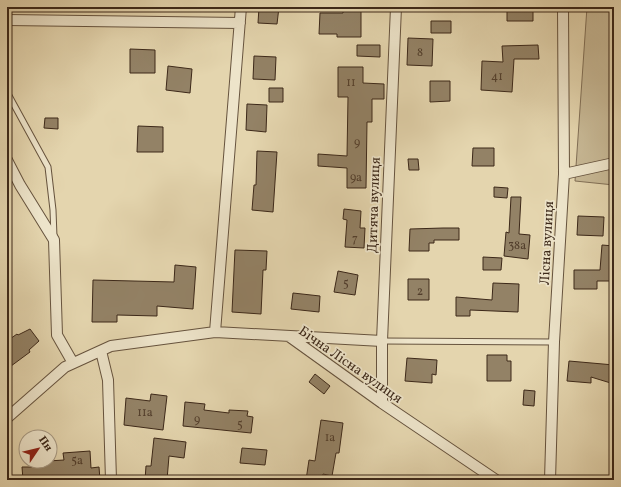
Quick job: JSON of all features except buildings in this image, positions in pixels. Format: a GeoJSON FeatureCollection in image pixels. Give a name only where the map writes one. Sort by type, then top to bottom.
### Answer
{"type":"FeatureCollection","features":[{"type":"Feature","properties":{"kind":"street"},"geometry":{"type":"LineString","coordinates":[[215,332],[241,7]]}},
{"type":"Feature","properties":{"kind":"street","name":"Дитяча вулиця"},"geometry":{"type":"LineString","coordinates":[[382,403],[382,341],[396,7]]}},
{"type":"Feature","properties":{"kind":"street","name":"Лісна вулиця"},"geometry":{"type":"LineString","coordinates":[[550,480],[554,342],[564,174],[563,7]]}},
{"type":"Feature","properties":{"kind":"street"},"geometry":{"type":"LineString","coordinates":[[7,20],[240,23]]}},
{"type":"Feature","properties":{"kind":"street"},"geometry":{"type":"LineString","coordinates":[[7,160],[20,185],[54,240],[57,335],[73,363]]}},
{"type":"Feature","properties":{"kind":"street"},"geometry":{"type":"LineString","coordinates":[[564,174],[614,163]]}},
{"type":"Feature","properties":{"kind":"street","name":"Бічна Лісна вулиця"},"geometry":{"type":"LineString","coordinates":[[7,418],[65,366],[111,346],[215,332],[290,337],[382,403],[496,480]]}},
{"type":"Feature","properties":{"kind":"street"},"geometry":{"type":"LineString","coordinates":[[290,337],[382,341]]}},
{"type":"Feature","properties":{"kind":"street"},"geometry":{"type":"LineString","coordinates":[[101,351],[108,380],[110,480]]}},
{"type":"Feature","properties":{"kind":"lane"},"geometry":{"type":"LineString","coordinates":[[7,92],[48,167],[53,210],[54,240]]}},
{"type":"Feature","properties":{"kind":"lane"},"geometry":{"type":"LineString","coordinates":[[382,341],[554,342]]}},
{"type":"Feature","properties":{"kind":"shaded area"},"geometry":{"type":"Polygon","coordinates":[[[587,7],[614,7],[614,185],[575,181],[587,7]]]}}]}
